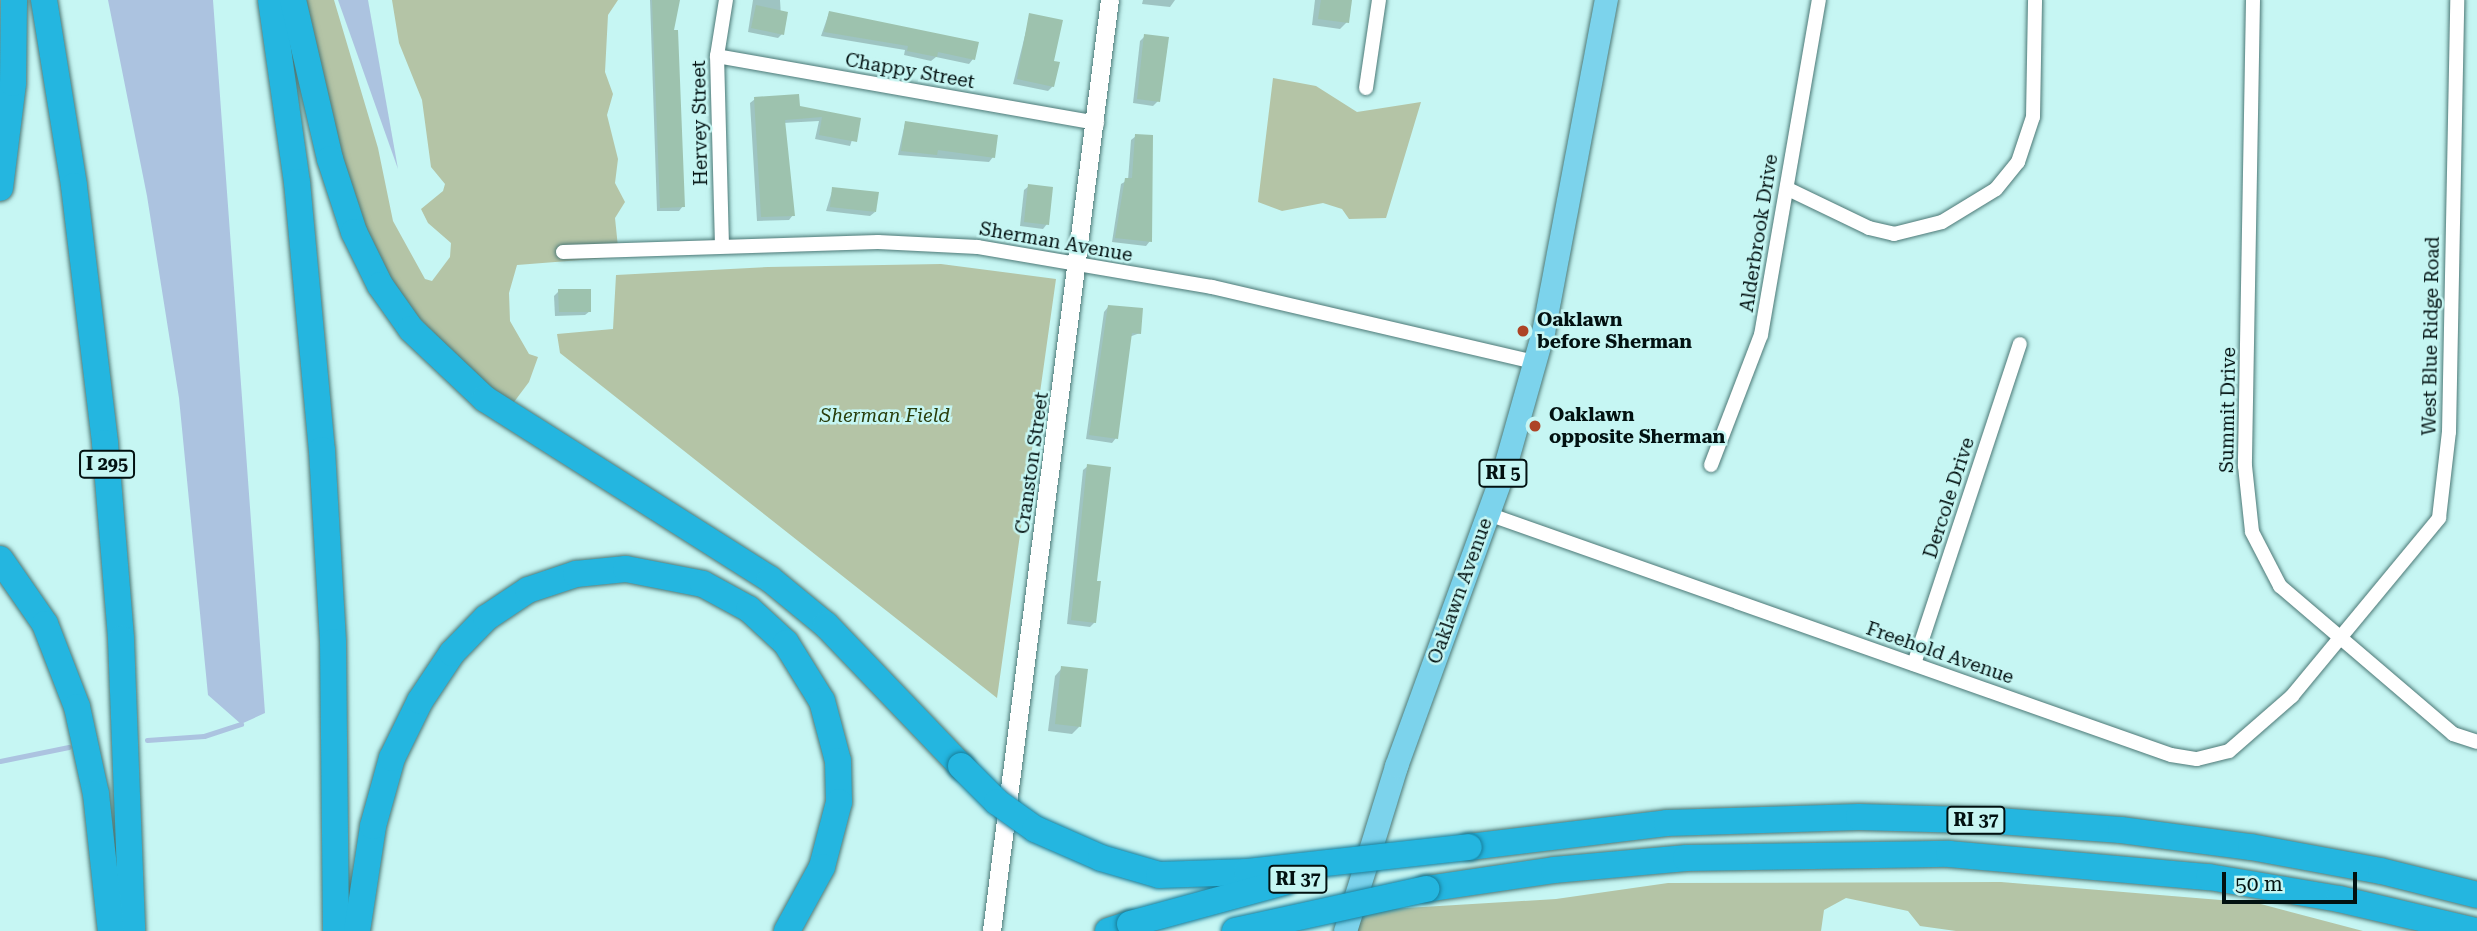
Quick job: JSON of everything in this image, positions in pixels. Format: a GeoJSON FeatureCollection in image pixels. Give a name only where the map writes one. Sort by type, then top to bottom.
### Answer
{"type":"FeatureCollection","features":[{"type":"Feature","properties":{"kind":"highway"},"geometry":{"type":"LineString","coordinates":[[0,188],[13,83],[14,0]]}},
{"type":"Feature","properties":{"kind":"highway","name":"I 295"},"geometry":{"type":"LineString","coordinates":[[44,0],[74,186],[105,443],[121,639],[132,931]]}},
{"type":"Feature","properties":{"kind":"highway"},"geometry":{"type":"LineString","coordinates":[[271,0],[297,182],[322,450],[333,642],[336,931]]}},
{"type":"Feature","properties":{"kind":"highway"},"geometry":{"type":"LineString","coordinates":[[293,0],[330,159],[354,232],[380,285],[411,329],[485,399],[704,534],[780,587],[825,625],[998,802],[1035,829],[1101,859],[1159,875],[1247,872],[1469,847]]}},
{"type":"Feature","properties":{"kind":"highway"},"geometry":{"type":"LineString","coordinates":[[0,559],[45,624],[76,707],[96,794],[111,931]]}},
{"type":"Feature","properties":{"kind":"highway"},"geometry":{"type":"LineString","coordinates":[[357,931],[373,826],[392,758],[420,701],[452,653],[486,618],[528,590],[576,574],[626,569],[704,584],[749,609],[786,643],[822,701],[838,761],[839,802],[822,867],[787,931]]}},
{"type":"Feature","properties":{"kind":"highway","name":"RI 37"},"geometry":{"type":"LineString","coordinates":[[1108,931],[1317,874],[1469,847],[1667,823],[1859,817],[1998,821],[2121,830],[2251,847],[2381,871],[2477,895]]}},
{"type":"Feature","properties":{"kind":"highway","name":"RI 37"},"geometry":{"type":"LineString","coordinates":[[1235,931],[1426,889],[1673,859],[1949,854],[2209,877],[2339,899],[2475,931]]}},
{"type":"Feature","properties":{"kind":"main road","name":"Oaklawn Avenue"},"geometry":{"type":"LineString","coordinates":[[1345,931],[1396,766],[1488,514],[1534,362],[1569,209],[1606,0]]}},
{"type":"Feature","properties":{"kind":"street","name":"Hervey Street"},"geometry":{"type":"LineString","coordinates":[[722,246],[717,56],[726,0]]}},
{"type":"Feature","properties":{"kind":"street","name":"Cranston Street"},"geometry":{"type":"LineString","coordinates":[[992,931],[1097,123],[1110,0]]}},
{"type":"Feature","properties":{"kind":"street"},"geometry":{"type":"LineString","coordinates":[[1366,88],[1379,0]]}},
{"type":"Feature","properties":{"kind":"street","name":"Alderbrook Drive"},"geometry":{"type":"LineString","coordinates":[[1711,465],[1762,335],[1788,189],[1795,122],[1819,0]]}},
{"type":"Feature","properties":{"kind":"street"},"geometry":{"type":"LineString","coordinates":[[1788,189],[1868,228],[1894,234],[1942,222],[1996,189],[2018,162],[2033,117],[2035,0]]}},
{"type":"Feature","properties":{"kind":"street","name":"Summit Drive"},"geometry":{"type":"LineString","coordinates":[[2253,0],[2247,498],[2252,532],[2280,586],[2453,734],[2477,742]]}},
{"type":"Feature","properties":{"kind":"street","name":"West Blue Ridge Road"},"geometry":{"type":"LineString","coordinates":[[2341,638],[2439,518],[2447,479],[2457,0]]}},
{"type":"Feature","properties":{"kind":"street","name":"Chappy Street"},"geometry":{"type":"LineString","coordinates":[[717,56],[1097,123]]}},
{"type":"Feature","properties":{"kind":"street","name":"Sherman Avenue"},"geometry":{"type":"LineString","coordinates":[[563,252],[722,246],[935,244],[1212,287],[1534,362]]}},
{"type":"Feature","properties":{"kind":"street","name":"Dercole Drive"},"geometry":{"type":"LineString","coordinates":[[1914,664],[2020,344]]}},
{"type":"Feature","properties":{"kind":"street","name":"Freehold Avenue"},"geometry":{"type":"LineString","coordinates":[[1488,514],[2171,755],[2197,759],[2229,751],[2256,730],[2341,638]]}},
{"type":"Feature","properties":{"kind":"green space"},"geometry":{"type":"Polygon","coordinates":[[[292,0],[334,0],[378,148],[393,221],[425,279],[432,281],[450,257],[451,243],[428,223],[421,209],[443,191],[445,184],[431,167],[422,100],[399,43],[392,0],[618,0],[608,15],[605,72],[613,94],[607,115],[618,159],[615,183],[625,202],[615,218],[619,257],[517,265],[509,293],[510,321],[529,354],[538,357],[529,382],[508,410],[373,270],[292,0]]]}},
{"type":"Feature","properties":{"kind":"green space"},"geometry":{"type":"Polygon","coordinates":[[[1273,78],[1316,86],[1357,112],[1421,102],[1386,218],[1349,219],[1342,209],[1323,203],[1282,211],[1258,202],[1273,78]]]}},
{"type":"Feature","properties":{"kind":"green space","name":"Sherman Field"},"geometry":{"type":"Polygon","coordinates":[[[941,264],[1056,279],[997,698],[560,353],[557,334],[613,329],[616,275],[768,267],[941,264]]]}},
{"type":"Feature","properties":{"kind":"green space"},"geometry":{"type":"Polygon","coordinates":[[[2001,882],[2257,903],[2363,931],[1956,931],[1920,926],[1908,911],[1846,898],[1824,910],[1821,931],[1346,931],[1349,921],[1373,910],[1556,899],[1668,883],[2001,882]]]}},
{"type":"Feature","properties":{"kind":"water"},"geometry":{"type":"Polygon","coordinates":[[[108,0],[213,0],[265,713],[241,724],[208,695],[179,398],[147,196],[108,0]]]}},
{"type":"Feature","properties":{"kind":"water"},"geometry":{"type":"Polygon","coordinates":[[[338,0],[368,0],[398,169],[338,0]]]}},
{"type":"Feature","properties":{"kind":"building"},"geometry":{"type":"Polygon","coordinates":[[[652,0],[680,0],[674,30],[678,30],[685,207],[660,208],[652,0]]]}},
{"type":"Feature","properties":{"kind":"building"},"geometry":{"type":"Polygon","coordinates":[[[1321,0],[1352,0],[1349,23],[1318,19],[1321,0]]]}},
{"type":"Feature","properties":{"kind":"building"},"geometry":{"type":"Polygon","coordinates":[[[756,5],[788,12],[784,35],[751,28],[756,5]]]}},
{"type":"Feature","properties":{"kind":"building"},"geometry":{"type":"Polygon","coordinates":[[[829,11],[979,42],[975,60],[938,52],[937,57],[907,51],[908,46],[824,32],[829,11]]]}},
{"type":"Feature","properties":{"kind":"building"},"geometry":{"type":"Polygon","coordinates":[[[1029,13],[1063,20],[1054,61],[1060,62],[1054,87],[1017,79],[1029,13]]]}},
{"type":"Feature","properties":{"kind":"building"},"geometry":{"type":"Polygon","coordinates":[[[1144,34],[1169,37],[1160,102],[1137,99],[1144,34]]]}},
{"type":"Feature","properties":{"kind":"building"},"geometry":{"type":"Polygon","coordinates":[[[799,94],[800,106],[861,118],[857,142],[819,135],[822,117],[785,120],[795,216],[761,217],[754,97],[799,94]]]}},
{"type":"Feature","properties":{"kind":"building"},"geometry":{"type":"Polygon","coordinates":[[[905,121],[998,135],[995,158],[938,150],[937,155],[901,151],[905,121]]]}},
{"type":"Feature","properties":{"kind":"building"},"geometry":{"type":"Polygon","coordinates":[[[1135,134],[1153,135],[1152,242],[1115,238],[1125,178],[1132,178],[1135,134]]]}},
{"type":"Feature","properties":{"kind":"building"},"geometry":{"type":"Polygon","coordinates":[[[1028,184],[1053,187],[1049,225],[1024,222],[1028,184]]]}},
{"type":"Feature","properties":{"kind":"building"},"geometry":{"type":"Polygon","coordinates":[[[832,187],[879,192],[876,212],[830,207],[832,187]]]}},
{"type":"Feature","properties":{"kind":"building"},"geometry":{"type":"Polygon","coordinates":[[[558,289],[591,289],[591,312],[559,312],[558,289]]]}},
{"type":"Feature","properties":{"kind":"building"},"geometry":{"type":"Polygon","coordinates":[[[1108,305],[1143,308],[1141,334],[1132,333],[1118,439],[1089,435],[1108,305]]]}},
{"type":"Feature","properties":{"kind":"building"},"geometry":{"type":"Polygon","coordinates":[[[1087,464],[1111,467],[1097,581],[1101,581],[1096,623],[1071,620],[1087,464]]]}},
{"type":"Feature","properties":{"kind":"building"},"geometry":{"type":"Polygon","coordinates":[[[1061,666],[1088,669],[1081,727],[1055,724],[1061,666]]]}},
{"type":"Feature","properties":{"kind":"waterway"},"geometry":{"type":"LineString","coordinates":[[147,740],[204,736],[241,724]]}},
{"type":"Feature","properties":{"kind":"waterway"},"geometry":{"type":"LineString","coordinates":[[0,761],[69,747]]}},
{"type":"Feature","properties":{"kind":"place","name":"Oaklawn before Sherman"},"geometry":{"type":"Point","coordinates":[1523,331]}},
{"type":"Feature","properties":{"kind":"place","name":"Oaklawn opposite Sherman"},"geometry":{"type":"Point","coordinates":[1535,426]}}]}
